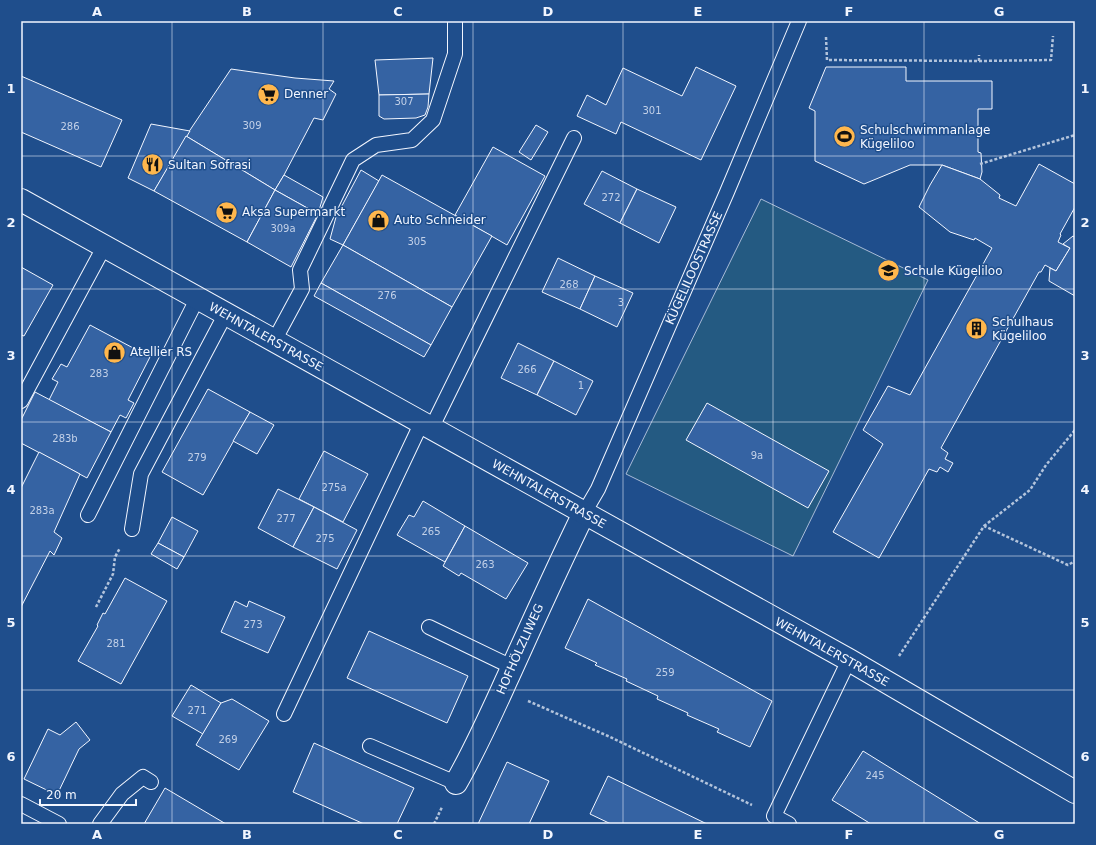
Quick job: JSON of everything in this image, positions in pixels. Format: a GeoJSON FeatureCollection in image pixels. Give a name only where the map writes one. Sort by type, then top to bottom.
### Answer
{"type":"FeatureCollection","features":[{"type":"Feature","properties":{"kind":"main road","name":"WEHNTALERSTRASSE"},"geometry":{"type":"LineString","coordinates":[[21,200],[849,660],[1075,792]]}},
{"type":"Feature","properties":{"kind":"main road","name":"HOFHÖLZLIWEG"},"geometry":{"type":"LineString","coordinates":[[456,783],[470,759],[556,568],[584,513]]}},
{"type":"Feature","properties":{"kind":"lane"},"geometry":{"type":"LineString","coordinates":[[274,341],[302,289],[300,270],[353,160],[376,145],[412,140],[433,120],[455,54],[455,21]]}},
{"type":"Feature","properties":{"kind":"lane","name":"KÜGELILOOSTRASSE"},"geometry":{"type":"LineString","coordinates":[[584,513],[601,482],[727,192],[799,21]]}},
{"type":"Feature","properties":{"kind":"lane"},"geometry":{"type":"LineString","coordinates":[[284,714],[426,426],[574,138]]}},
{"type":"Feature","properties":{"kind":"lane"},"geometry":{"type":"LineString","coordinates":[[21,400],[104,247]]}},
{"type":"Feature","properties":{"kind":"lane"},"geometry":{"type":"LineString","coordinates":[[88,515],[197,299]]}},
{"type":"Feature","properties":{"kind":"lane"},"geometry":{"type":"LineString","coordinates":[[132,529],[141,474],[225,314]]}},
{"type":"Feature","properties":{"kind":"lane"},"geometry":{"type":"LineString","coordinates":[[429,627],[512,667]]}},
{"type":"Feature","properties":{"kind":"lane"},"geometry":{"type":"LineString","coordinates":[[789,824],[770,820],[849,660]]}},
{"type":"Feature","properties":{"kind":"lane"},"geometry":{"type":"LineString","coordinates":[[370,746],[456,783]]}},
{"type":"Feature","properties":{"kind":"lane"},"geometry":{"type":"LineString","coordinates":[[100,824],[122,794],[144,776],[150,782]]}},
{"type":"Feature","properties":{"kind":"lane"},"geometry":{"type":"LineString","coordinates":[[21,804],[59,824]]}},
{"type":"Feature","properties":{"kind":"path"},"geometry":{"type":"LineString","coordinates":[[826,37],[827,60],[979,61],[1051,60],[1053,36]]}},
{"type":"Feature","properties":{"kind":"path"},"geometry":{"type":"LineString","coordinates":[[979,55],[979,61]]}},
{"type":"Feature","properties":{"kind":"path"},"geometry":{"type":"LineString","coordinates":[[980,164],[1075,135]]}},
{"type":"Feature","properties":{"kind":"path"},"geometry":{"type":"LineString","coordinates":[[899,656],[984,526],[1030,490],[1046,464],[1075,430]]}},
{"type":"Feature","properties":{"kind":"path"},"geometry":{"type":"LineString","coordinates":[[984,526],[1068,565],[1075,560]]}},
{"type":"Feature","properties":{"kind":"path"},"geometry":{"type":"LineString","coordinates":[[96,607],[113,574],[115,557],[132,529]]}},
{"type":"Feature","properties":{"kind":"path"},"geometry":{"type":"LineString","coordinates":[[502,690],[608,736],[732,794],[770,820]]}},
{"type":"Feature","properties":{"kind":"shaded area"},"geometry":{"type":"Polygon","coordinates":[[[761,199],[928,280],[793,556],[626,474],[761,199]]]}},
{"type":"Feature","properties":{"kind":"building"},"geometry":{"type":"Polygon","coordinates":[[[433,58],[429,94],[379,95],[375,60],[433,58]]]}},
{"type":"Feature","properties":{"kind":"building"},"geometry":{"type":"Polygon","coordinates":[[[696,67],[736,86],[701,160],[621,122],[616,134],[577,116],[587,95],[606,105],[623,68],[682,96],[696,67]]]}},
{"type":"Feature","properties":{"kind":"building"},"geometry":{"type":"Polygon","coordinates":[[[826,67],[906,67],[906,81],[992,81],[992,109],[978,109],[978,152],[981,153],[982,172],[980,179],[942,165],[910,165],[864,184],[815,161],[815,111],[809,108],[826,67]]]}},
{"type":"Feature","properties":{"kind":"building"},"geometry":{"type":"Polygon","coordinates":[[[231,69],[295,78],[334,81],[329,89],[336,94],[323,120],[314,118],[275,190],[186,136],[231,69]]]}},
{"type":"Feature","properties":{"kind":"building"},"geometry":{"type":"Polygon","coordinates":[[[21,76],[122,120],[101,167],[21,132],[21,76]]]}},
{"type":"Feature","properties":{"kind":"building"},"geometry":{"type":"Polygon","coordinates":[[[429,94],[428,107],[425,115],[416,118],[384,119],[379,116],[379,95],[429,94]]]}},
{"type":"Feature","properties":{"kind":"building"},"geometry":{"type":"Polygon","coordinates":[[[151,124],[190,131],[154,191],[128,178],[151,124]]]}},
{"type":"Feature","properties":{"kind":"building"},"geometry":{"type":"Polygon","coordinates":[[[536,125],[548,132],[531,160],[519,152],[536,125]]]}},
{"type":"Feature","properties":{"kind":"building"},"geometry":{"type":"Polygon","coordinates":[[[186,136],[275,190],[247,242],[154,191],[186,136]]]}},
{"type":"Feature","properties":{"kind":"building"},"geometry":{"type":"Polygon","coordinates":[[[493,147],[545,176],[507,245],[455,215],[493,147]]]}},
{"type":"Feature","properties":{"kind":"building","name":"Schulhaus Kügeliloo"},"geometry":{"type":"Polygon","coordinates":[[[1039,164],[1075,184],[1075,207],[1060,234],[1061,235],[1058,242],[1070,248],[1056,271],[1045,265],[1041,272],[1039,272],[941,448],[948,453],[945,459],[953,463],[948,472],[940,467],[937,472],[929,469],[879,558],[833,532],[883,444],[863,430],[888,386],[910,395],[992,248],[975,238],[974,240],[950,232],[919,207],[942,165],[980,179],[1000,195],[999,198],[1016,206],[1039,164]]]}},
{"type":"Feature","properties":{"kind":"building"},"geometry":{"type":"Polygon","coordinates":[[[361,170],[379,181],[343,245],[330,239],[336,217],[361,170]]]}},
{"type":"Feature","properties":{"kind":"building"},"geometry":{"type":"Polygon","coordinates":[[[602,171],[637,189],[620,223],[584,204],[602,171]]]}},
{"type":"Feature","properties":{"kind":"building"},"geometry":{"type":"Polygon","coordinates":[[[284,175],[323,197],[318,214],[275,190],[284,175]]]}},
{"type":"Feature","properties":{"kind":"building"},"geometry":{"type":"Polygon","coordinates":[[[382,175],[492,236],[452,307],[343,245],[382,175]]]}},
{"type":"Feature","properties":{"kind":"building"},"geometry":{"type":"Polygon","coordinates":[[[637,189],[676,207],[659,243],[620,223],[637,189]]]}},
{"type":"Feature","properties":{"kind":"building"},"geometry":{"type":"Polygon","coordinates":[[[275,190],[318,214],[291,267],[247,242],[275,190]]]}},
{"type":"Feature","properties":{"kind":"building"},"geometry":{"type":"Polygon","coordinates":[[[1073,236],[1075,237],[1075,296],[1049,281],[1050,268],[1056,271],[1070,248],[1063,244],[1073,236]]]}},
{"type":"Feature","properties":{"kind":"building"},"geometry":{"type":"Polygon","coordinates":[[[343,245],[452,307],[431,345],[321,283],[343,245]]]}},
{"type":"Feature","properties":{"kind":"building"},"geometry":{"type":"Polygon","coordinates":[[[558,258],[595,276],[580,309],[542,292],[558,258]]]}},
{"type":"Feature","properties":{"kind":"building"},"geometry":{"type":"Polygon","coordinates":[[[21,267],[53,285],[24,336],[21,335],[21,267]]]}},
{"type":"Feature","properties":{"kind":"building"},"geometry":{"type":"Polygon","coordinates":[[[595,276],[633,293],[617,327],[580,309],[595,276]]]}},
{"type":"Feature","properties":{"kind":"building"},"geometry":{"type":"Polygon","coordinates":[[[321,283],[431,345],[424,357],[314,296],[321,283]]]}},
{"type":"Feature","properties":{"kind":"building"},"geometry":{"type":"Polygon","coordinates":[[[90,325],[150,357],[128,400],[134,403],[126,418],[120,415],[111,432],[49,400],[58,382],[52,379],[61,364],[67,367],[90,325]]]}},
{"type":"Feature","properties":{"kind":"building"},"geometry":{"type":"Polygon","coordinates":[[[518,343],[554,361],[537,395],[501,378],[518,343]]]}},
{"type":"Feature","properties":{"kind":"building"},"geometry":{"type":"Polygon","coordinates":[[[554,361],[593,381],[576,415],[537,395],[554,361]]]}},
{"type":"Feature","properties":{"kind":"building"},"geometry":{"type":"Polygon","coordinates":[[[208,389],[250,412],[203,495],[162,472],[208,389]]]}},
{"type":"Feature","properties":{"kind":"building"},"geometry":{"type":"Polygon","coordinates":[[[35,392],[111,432],[87,478],[21,443],[21,420],[35,392]]]}},
{"type":"Feature","properties":{"kind":"building"},"geometry":{"type":"Polygon","coordinates":[[[707,403],[829,471],[808,508],[686,440],[707,403]]]}},
{"type":"Feature","properties":{"kind":"building"},"geometry":{"type":"Polygon","coordinates":[[[250,412],[274,425],[257,454],[233,441],[250,412]]]}},
{"type":"Feature","properties":{"kind":"building"},"geometry":{"type":"Polygon","coordinates":[[[324,451],[368,474],[343,522],[299,499],[324,451]]]}},
{"type":"Feature","properties":{"kind":"building"},"geometry":{"type":"Polygon","coordinates":[[[39,452],[80,474],[54,532],[62,538],[54,555],[50,551],[21,607],[21,488],[39,452]]]}},
{"type":"Feature","properties":{"kind":"building"},"geometry":{"type":"Polygon","coordinates":[[[278,489],[314,507],[293,547],[258,528],[278,489]]]}},
{"type":"Feature","properties":{"kind":"building"},"geometry":{"type":"Polygon","coordinates":[[[423,501],[465,526],[445,562],[397,535],[409,515],[414,517],[423,501]]]}},
{"type":"Feature","properties":{"kind":"building"},"geometry":{"type":"Polygon","coordinates":[[[314,507],[357,530],[337,569],[293,547],[314,507]]]}},
{"type":"Feature","properties":{"kind":"building"},"geometry":{"type":"Polygon","coordinates":[[[172,517],[198,531],[184,557],[158,543],[172,517]]]}},
{"type":"Feature","properties":{"kind":"building"},"geometry":{"type":"Polygon","coordinates":[[[465,526],[528,563],[506,599],[461,573],[459,576],[443,566],[465,526]]]}},
{"type":"Feature","properties":{"kind":"building"},"geometry":{"type":"Polygon","coordinates":[[[158,543],[184,557],[177,569],[151,554],[158,543]]]}},
{"type":"Feature","properties":{"kind":"building"},"geometry":{"type":"Polygon","coordinates":[[[125,578],[167,601],[121,684],[78,661],[98,626],[97,625],[103,613],[105,614],[125,578]]]}},
{"type":"Feature","properties":{"kind":"building"},"geometry":{"type":"Polygon","coordinates":[[[588,599],[772,701],[750,747],[717,732],[719,729],[687,715],[688,713],[657,699],[658,696],[626,681],[627,679],[595,665],[597,663],[565,648],[588,599]]]}},
{"type":"Feature","properties":{"kind":"building"},"geometry":{"type":"Polygon","coordinates":[[[235,601],[247,607],[249,601],[285,617],[268,653],[221,632],[235,601]]]}},
{"type":"Feature","properties":{"kind":"building"},"geometry":{"type":"Polygon","coordinates":[[[369,631],[468,676],[447,723],[347,678],[369,631]]]}},
{"type":"Feature","properties":{"kind":"building"},"geometry":{"type":"Polygon","coordinates":[[[191,685],[221,703],[203,734],[172,716],[191,685]]]}},
{"type":"Feature","properties":{"kind":"building"},"geometry":{"type":"Polygon","coordinates":[[[232,699],[269,721],[239,770],[196,745],[221,703],[232,699]]]}},
{"type":"Feature","properties":{"kind":"building"},"geometry":{"type":"Polygon","coordinates":[[[76,722],[90,740],[79,749],[57,795],[24,779],[48,729],[60,735],[76,722]]]}},
{"type":"Feature","properties":{"kind":"building"},"geometry":{"type":"Polygon","coordinates":[[[314,743],[414,788],[397,824],[364,824],[293,792],[314,743]]]}},
{"type":"Feature","properties":{"kind":"building"},"geometry":{"type":"Polygon","coordinates":[[[863,751],[981,824],[871,824],[832,800],[863,751]]]}},
{"type":"Feature","properties":{"kind":"building"},"geometry":{"type":"Polygon","coordinates":[[[507,762],[549,781],[529,824],[478,824],[507,762]]]}},
{"type":"Feature","properties":{"kind":"building"},"geometry":{"type":"Polygon","coordinates":[[[608,776],[707,824],[611,824],[590,814],[608,776]]]}},
{"type":"Feature","properties":{"kind":"building"},"geometry":{"type":"Polygon","coordinates":[[[165,788],[226,824],[144,824],[165,788]]]}},
{"type":"Feature","properties":{"kind":"place","name":"Denner"},"geometry":{"type":"Point","coordinates":[269,94]}},
{"type":"Feature","properties":{"kind":"place","name":"Schulschwimmanlage Kügeliloo"},"geometry":{"type":"Point","coordinates":[845,137]}},
{"type":"Feature","properties":{"kind":"place","name":"Sultan Sofrasi"},"geometry":{"type":"Point","coordinates":[152,165]}},
{"type":"Feature","properties":{"kind":"place","name":"Aksa Supermarkt"},"geometry":{"type":"Point","coordinates":[226,212]}},
{"type":"Feature","properties":{"kind":"place","name":"Auto Schneider"},"geometry":{"type":"Point","coordinates":[379,220]}},
{"type":"Feature","properties":{"kind":"place","name":"Schule Kügeliloo"},"geometry":{"type":"Point","coordinates":[889,271]}},
{"type":"Feature","properties":{"kind":"place","name":"Schulhaus Kügeliloo"},"geometry":{"type":"Point","coordinates":[977,329]}},
{"type":"Feature","properties":{"kind":"place","name":"Atellier RS"},"geometry":{"type":"Point","coordinates":[114,352]}}]}
